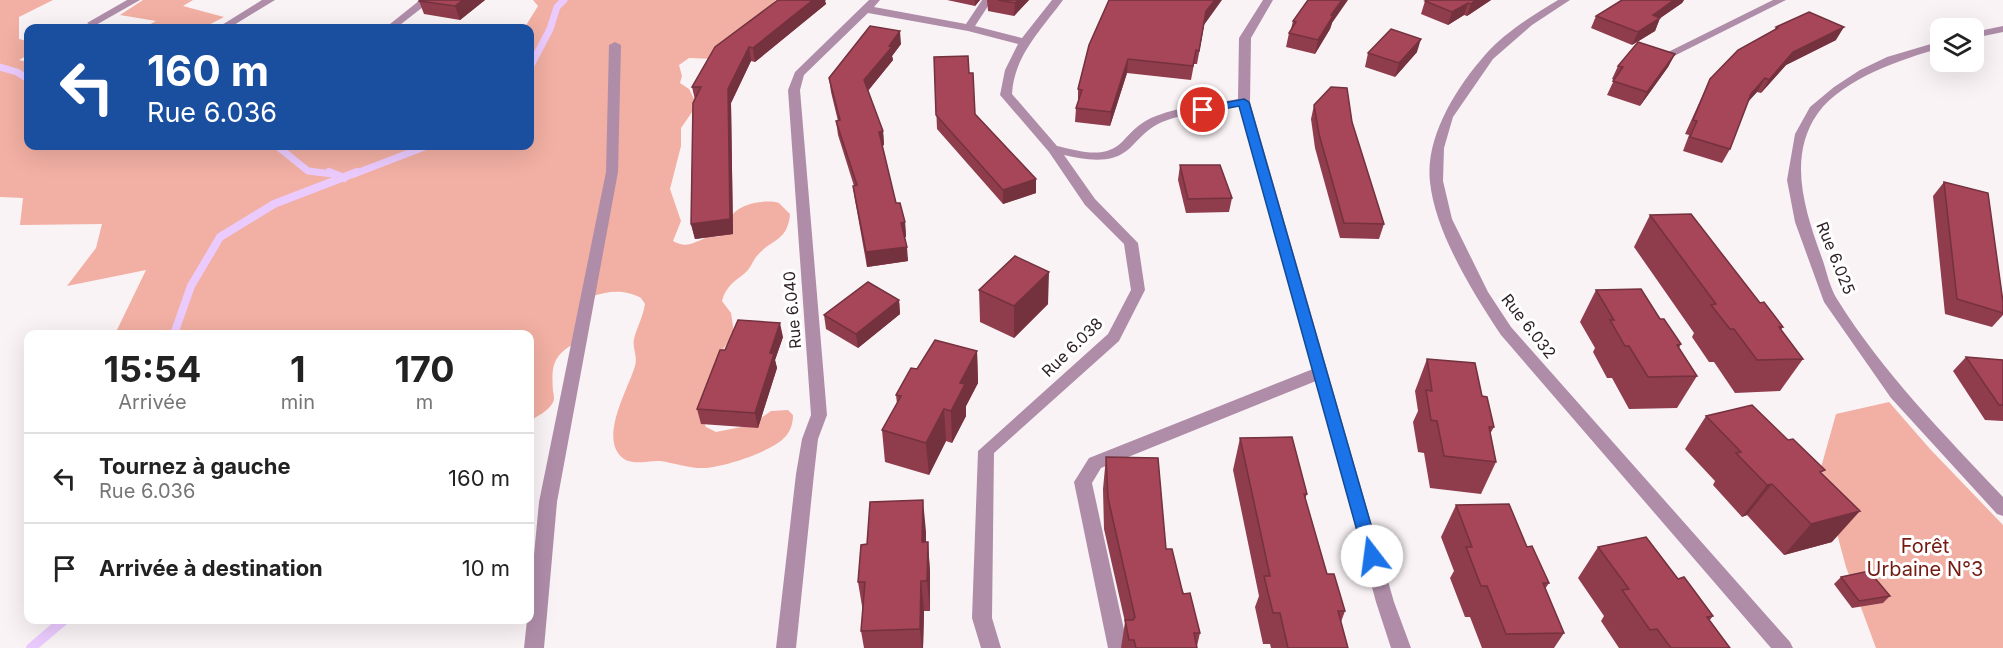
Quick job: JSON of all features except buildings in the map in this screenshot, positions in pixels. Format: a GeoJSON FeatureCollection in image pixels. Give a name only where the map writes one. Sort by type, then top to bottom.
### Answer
{"type":"FeatureCollection","features":[{"type":"Feature","properties":{"kind":"street"},"geometry":{"type":"LineString","coordinates":[[92,23],[135,0]]}},
{"type":"Feature","properties":{"kind":"street"},"geometry":{"type":"LineString","coordinates":[[229,24],[270,0]]}},
{"type":"Feature","properties":{"kind":"street"},"geometry":{"type":"LineString","coordinates":[[395,24],[427,0]]}},
{"type":"Feature","properties":{"kind":"street"},"geometry":{"type":"LineString","coordinates":[[969,28],[987,0]]}},
{"type":"Feature","properties":{"kind":"street","name":"Rue 6.038"},"geometry":{"type":"LineString","coordinates":[[991,648],[982,618],[986,451],[1114,337],[1138,290],[1131,243],[1090,202],[1053,149],[1006,95],[1005,87],[1023,42],[1058,0]]}},
{"type":"Feature","properties":{"kind":"street"},"geometry":{"type":"LineString","coordinates":[[1268,0],[1245,38],[1244,102],[1385,602],[1401,648]]}},
{"type":"Feature","properties":{"kind":"street","name":"Rue 6.032"},"geometry":{"type":"LineString","coordinates":[[1565,0],[1528,23],[1488,57],[1447,117],[1438,148],[1436,181],[1444,219],[1481,293],[1506,331],[1783,648]]}},
{"type":"Feature","properties":{"kind":"street"},"geometry":{"type":"LineString","coordinates":[[1662,58],[1781,0]]}},
{"type":"Feature","properties":{"kind":"street"},"geometry":{"type":"LineString","coordinates":[[871,4],[1023,42]]}},
{"type":"Feature","properties":{"kind":"street","name":"Rue 6.040"},"geometry":{"type":"LineString","coordinates":[[786,648],[805,474],[810,439],[819,415],[794,90],[800,74],[871,4]]}},
{"type":"Feature","properties":{"kind":"street"},"geometry":{"type":"LineString","coordinates":[[1984,33],[2003,29]]}},
{"type":"Feature","properties":{"kind":"street"},"geometry":{"type":"LineString","coordinates":[[534,648],[548,502],[612,172],[615,45]]}},
{"type":"Feature","properties":{"kind":"street","name":"Rue 6.025"},"geometry":{"type":"LineString","coordinates":[[1930,47],[1892,59],[1864,72],[1838,88],[1814,110],[1801,134],[1793,180],[1802,222],[1829,298],[1897,394],[2003,509]]}},
{"type":"Feature","properties":{"kind":"street"},"geometry":{"type":"LineString","coordinates":[[1053,149],[1099,156],[1123,149],[1136,133],[1149,123],[1163,117],[1244,102]]}},
{"type":"Feature","properties":{"kind":"street"},"geometry":{"type":"LineString","coordinates":[[1118,648],[1083,482],[1095,462],[1322,372]]}},
{"type":"Feature","properties":{"kind":"green space"},"geometry":{"type":"Polygon","coordinates":[[[0,0],[53,0],[19,17],[19,39],[24,40],[24,57],[19,60],[24,61],[24,150],[534,150],[534,24],[527,24],[538,6],[533,0],[776,0],[714,59],[689,58],[679,65],[682,76],[680,83],[689,89],[697,105],[681,128],[681,146],[670,189],[681,221],[673,241],[682,244],[721,236],[734,213],[752,203],[779,203],[790,214],[789,223],[782,235],[761,251],[747,271],[731,285],[724,296],[722,301],[731,313],[734,333],[715,361],[701,417],[706,427],[716,432],[751,425],[771,411],[788,410],[793,415],[792,424],[786,436],[760,453],[715,467],[694,468],[660,461],[632,462],[622,458],[614,444],[613,433],[618,410],[635,366],[634,339],[645,304],[641,298],[622,292],[610,292],[590,297],[578,341],[564,351],[556,361],[553,373],[553,402],[545,412],[534,419],[534,330],[117,330],[146,270],[67,286],[96,248],[102,224],[20,225],[23,198],[0,197],[0,0]]]}},
{"type":"Feature","properties":{"kind":"green space"},"geometry":{"type":"Polygon","coordinates":[[[143,0],[193,0],[183,6],[224,17],[211,24],[150,24],[156,21],[120,15],[143,0]]]}},
{"type":"Feature","properties":{"kind":"green space","name":"Forêt Urbaine N°3"},"geometry":{"type":"Polygon","coordinates":[[[1889,402],[1930,449],[2003,525],[2003,648],[1876,648],[1846,567],[1820,471],[1836,414],[1889,402]]]}},
{"type":"Feature","properties":{"kind":"waterway"},"geometry":{"type":"LineString","coordinates":[[534,59],[550,29],[557,7],[564,0]]}},
{"type":"Feature","properties":{"kind":"waterway"},"geometry":{"type":"LineString","coordinates":[[0,67],[24,76]]}},
{"type":"Feature","properties":{"kind":"waterway"},"geometry":{"type":"LineString","coordinates":[[282,150],[308,171],[333,174]]}},
{"type":"Feature","properties":{"kind":"waterway"},"geometry":{"type":"LineString","coordinates":[[354,174],[417,150]]}},
{"type":"Feature","properties":{"kind":"waterway"},"geometry":{"type":"LineString","coordinates":[[329,172],[343,177]]}},
{"type":"Feature","properties":{"kind":"waterway"},"geometry":{"type":"LineString","coordinates":[[343,177],[357,172]]}},
{"type":"Feature","properties":{"kind":"waterway"},"geometry":{"type":"LineString","coordinates":[[175,330],[191,286],[220,237],[274,204],[343,177]]}},
{"type":"Feature","properties":{"kind":"waterway"},"geometry":{"type":"LineString","coordinates":[[31,648],[59,624]]}},
{"type":"Feature","properties":{"kind":"route"},"geometry":{"type":"LineString","coordinates":[[1203,110],[1244,102],[1322,372],[1372,556]]}}]}
